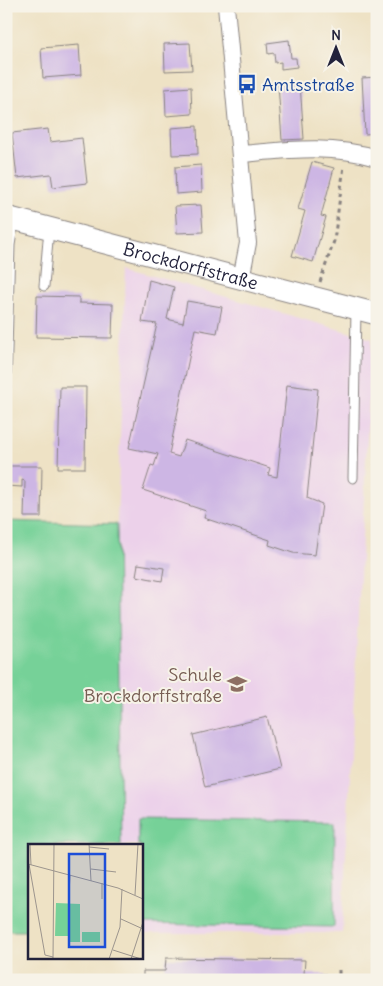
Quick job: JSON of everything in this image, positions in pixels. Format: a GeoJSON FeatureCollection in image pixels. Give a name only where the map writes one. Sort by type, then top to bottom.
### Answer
{"type":"FeatureCollection","features":[{"type":"Feature","properties":{"kind":"street"},"geometry":{"type":"LineString","coordinates":[[226,6],[248,243],[241,279]]}},
{"type":"Feature","properties":{"kind":"street"},"geometry":{"type":"LineString","coordinates":[[241,154],[308,149],[346,150],[377,158]]}},
{"type":"Feature","properties":{"kind":"street","name":"Brockdorffstraße"},"geometry":{"type":"LineString","coordinates":[[10,218],[377,314]]}},
{"type":"Feature","properties":{"kind":"lane"},"geometry":{"type":"LineString","coordinates":[[6,385],[10,218]]}},
{"type":"Feature","properties":{"kind":"lane"},"geometry":{"type":"LineString","coordinates":[[44,286],[49,229]]}},
{"type":"Feature","properties":{"kind":"lane"},"geometry":{"type":"LineString","coordinates":[[353,478],[356,309]]}},
{"type":"Feature","properties":{"kind":"path"},"geometry":{"type":"LineString","coordinates":[[315,299],[334,241],[346,150]]}},
{"type":"Feature","properties":{"kind":"path"},"geometry":{"type":"LineString","coordinates":[[339,970],[339,980]]}},
{"type":"Feature","properties":{"kind":"shaded area","name":"Schule Brockdorffstraße"},"geometry":{"type":"Polygon","coordinates":[[[126,268],[372,339],[342,933],[142,933],[142,844],[121,844],[117,524],[126,268]]]}},
{"type":"Feature","properties":{"kind":"green space"},"geometry":{"type":"Polygon","coordinates":[[[6,521],[117,524],[121,844],[28,844],[28,931],[6,931],[6,521]]]}},
{"type":"Feature","properties":{"kind":"green space"},"geometry":{"type":"Polygon","coordinates":[[[138,819],[335,822],[334,927],[142,924],[142,844],[138,844],[138,819]]]}},
{"type":"Feature","properties":{"kind":"building"},"geometry":{"type":"Polygon","coordinates":[[[343,6],[377,6],[377,9],[343,10],[343,6]]]}},
{"type":"Feature","properties":{"kind":"building"},"geometry":{"type":"Polygon","coordinates":[[[289,40],[291,58],[296,58],[297,67],[281,69],[281,62],[275,63],[274,53],[268,54],[267,43],[289,40]]]}},
{"type":"Feature","properties":{"kind":"building"},"geometry":{"type":"Polygon","coordinates":[[[190,43],[192,70],[165,71],[164,44],[190,43]]]}},
{"type":"Feature","properties":{"kind":"building"},"geometry":{"type":"Polygon","coordinates":[[[79,45],[81,75],[43,78],[41,48],[79,45]]]}},
{"type":"Feature","properties":{"kind":"building"},"geometry":{"type":"Polygon","coordinates":[[[377,77],[377,133],[365,134],[362,78],[377,77]]]}},
{"type":"Feature","properties":{"kind":"building"},"geometry":{"type":"Polygon","coordinates":[[[300,84],[304,139],[282,140],[278,85],[300,84]]]}},
{"type":"Feature","properties":{"kind":"building"},"geometry":{"type":"Polygon","coordinates":[[[191,87],[192,114],[166,116],[165,89],[191,87]]]}},
{"type":"Feature","properties":{"kind":"building"},"geometry":{"type":"Polygon","coordinates":[[[197,126],[198,154],[172,155],[171,128],[197,126]]]}},
{"type":"Feature","properties":{"kind":"building"},"geometry":{"type":"Polygon","coordinates":[[[48,129],[50,142],[82,138],[87,183],[53,187],[51,174],[17,178],[12,133],[48,129]]]}},
{"type":"Feature","properties":{"kind":"building"},"geometry":{"type":"Polygon","coordinates":[[[312,162],[334,168],[321,216],[326,217],[313,262],[292,256],[305,211],[298,209],[312,162]]]}},
{"type":"Feature","properties":{"kind":"building"},"geometry":{"type":"Polygon","coordinates":[[[201,165],[202,192],[176,194],[175,167],[201,165]]]}},
{"type":"Feature","properties":{"kind":"building"},"geometry":{"type":"Polygon","coordinates":[[[201,205],[203,232],[177,233],[175,206],[201,205]]]}},
{"type":"Feature","properties":{"kind":"building"},"geometry":{"type":"Polygon","coordinates":[[[149,280],[174,287],[167,319],[183,323],[187,301],[222,307],[217,333],[195,329],[169,454],[179,457],[185,440],[270,468],[268,475],[277,477],[287,385],[318,389],[307,498],[322,504],[315,555],[293,553],[269,545],[270,540],[204,518],[206,511],[143,490],[151,465],[154,466],[158,454],[129,448],[157,324],[142,322],[149,280]]]}},
{"type":"Feature","properties":{"kind":"building"},"geometry":{"type":"Polygon","coordinates":[[[37,296],[79,297],[79,303],[113,304],[112,338],[36,337],[37,296]]]}},
{"type":"Feature","properties":{"kind":"building"},"geometry":{"type":"Polygon","coordinates":[[[60,387],[86,387],[85,468],[58,468],[60,387]]]}},
{"type":"Feature","properties":{"kind":"building"},"geometry":{"type":"Polygon","coordinates":[[[6,466],[42,466],[41,517],[24,517],[25,481],[22,480],[22,487],[6,486],[6,466]]]}},
{"type":"Feature","properties":{"kind":"building"},"geometry":{"type":"Polygon","coordinates":[[[138,564],[164,568],[162,581],[136,576],[138,564]]]}},
{"type":"Feature","properties":{"kind":"building"},"geometry":{"type":"Polygon","coordinates":[[[267,717],[280,769],[205,787],[193,735],[267,717]]]}},
{"type":"Feature","properties":{"kind":"building"},"geometry":{"type":"Polygon","coordinates":[[[166,958],[305,960],[304,974],[326,974],[326,980],[182,978],[182,980],[143,980],[143,971],[165,971],[166,958]]]}},
{"type":"Feature","properties":{"kind":"place","name":"Amtsstraße"},"geometry":{"type":"Point","coordinates":[247,84]}},
{"type":"Feature","properties":{"kind":"place","name":"Schule Brockdorffstraße"},"geometry":{"type":"Point","coordinates":[237,684]}}]}
